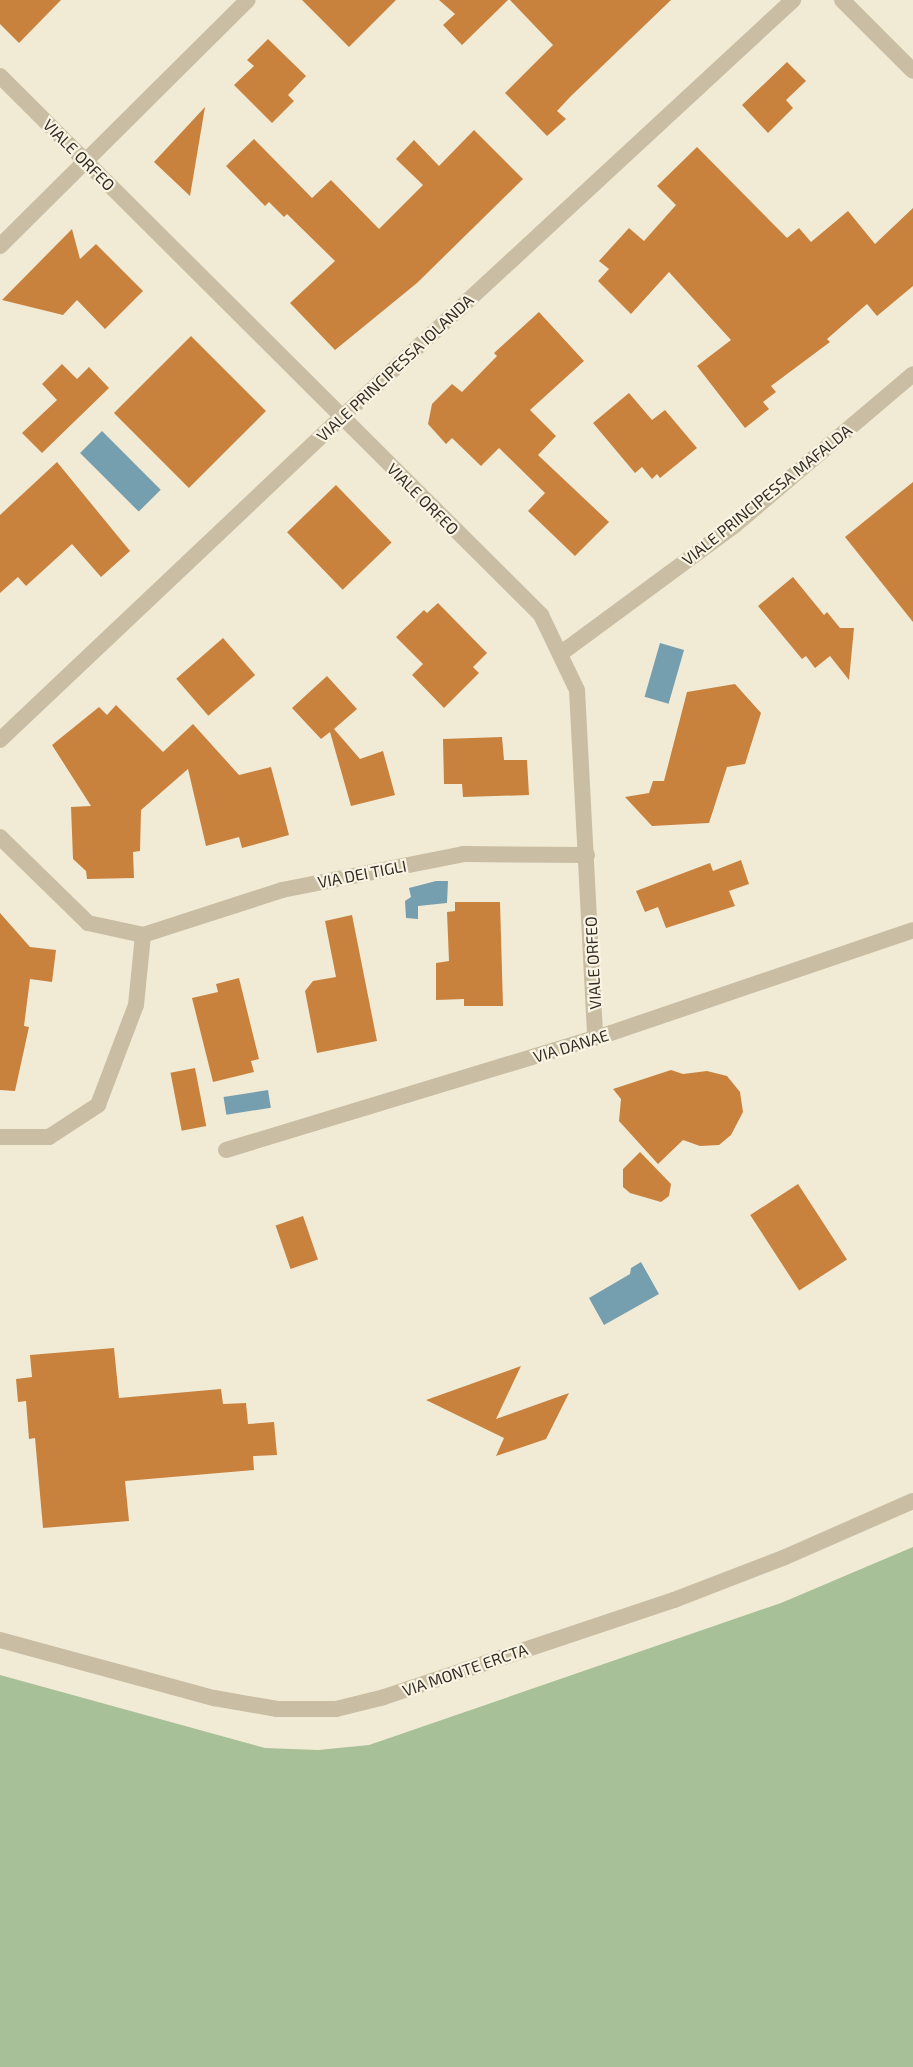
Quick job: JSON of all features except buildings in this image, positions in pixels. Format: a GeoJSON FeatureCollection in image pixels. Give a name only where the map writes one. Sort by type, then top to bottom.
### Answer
{"type":"FeatureCollection","features":[{"type":"Feature","properties":{"kind":"street"},"geometry":{"type":"LineString","coordinates":[[0,246],[248,0]]}},
{"type":"Feature","properties":{"kind":"street","name":"VIALE PRINCIPESSA IOLANDA"},"geometry":{"type":"LineString","coordinates":[[0,740],[341,418],[794,0]]}},
{"type":"Feature","properties":{"kind":"street"},"geometry":{"type":"LineString","coordinates":[[842,0],[913,71]]}},
{"type":"Feature","properties":{"kind":"street","name":"VIALE ORFEO"},"geometry":{"type":"LineString","coordinates":[[0,76],[541,615],[577,690],[595,1038]]}},
{"type":"Feature","properties":{"kind":"street","name":"VIALE PRINCIPESSA MAFALDA"},"geometry":{"type":"LineString","coordinates":[[560,654],[735,525],[913,374]]}},
{"type":"Feature","properties":{"kind":"street"},"geometry":{"type":"LineString","coordinates":[[0,837],[88,923],[143,935],[136,1005],[98,1104],[49,1137],[0,1137]]}},
{"type":"Feature","properties":{"kind":"street","name":"VIA DEI TIGLI"},"geometry":{"type":"LineString","coordinates":[[143,935],[282,890],[463,854],[587,855]]}},
{"type":"Feature","properties":{"kind":"street","name":"VIA DANAE"},"geometry":{"type":"LineString","coordinates":[[226,1150],[595,1038],[913,930]]}},
{"type":"Feature","properties":{"kind":"street","name":"VIA MONTE ERCTA"},"geometry":{"type":"LineString","coordinates":[[0,1640],[214,1698],[277,1709],[336,1709],[384,1697],[674,1600],[783,1558],[913,1501]]}},
{"type":"Feature","properties":{"kind":"green space"},"geometry":{"type":"Polygon","coordinates":[[[913,1547],[913,2067],[0,2067],[0,1675],[265,1748],[318,1750],[369,1745],[781,1603],[913,1547]]]}},
{"type":"Feature","properties":{"kind":"water"},"geometry":{"type":"Polygon","coordinates":[[[102,431],[161,490],[139,512],[80,453],[102,431]]]}},
{"type":"Feature","properties":{"kind":"water"},"geometry":{"type":"Polygon","coordinates":[[[660,643],[684,650],[669,704],[645,697],[660,643]]]}},
{"type":"Feature","properties":{"kind":"water"},"geometry":{"type":"Polygon","coordinates":[[[436,881],[448,881],[447,903],[418,906],[418,919],[406,918],[405,901],[411,897],[409,888],[436,881]]]}},
{"type":"Feature","properties":{"kind":"water"},"geometry":{"type":"Polygon","coordinates":[[[268,1090],[271,1108],[226,1115],[224,1097],[268,1090]]]}},
{"type":"Feature","properties":{"kind":"water"},"geometry":{"type":"Polygon","coordinates":[[[641,1262],[659,1294],[604,1325],[589,1298],[630,1274],[631,1268],[641,1262]]]}}]}
